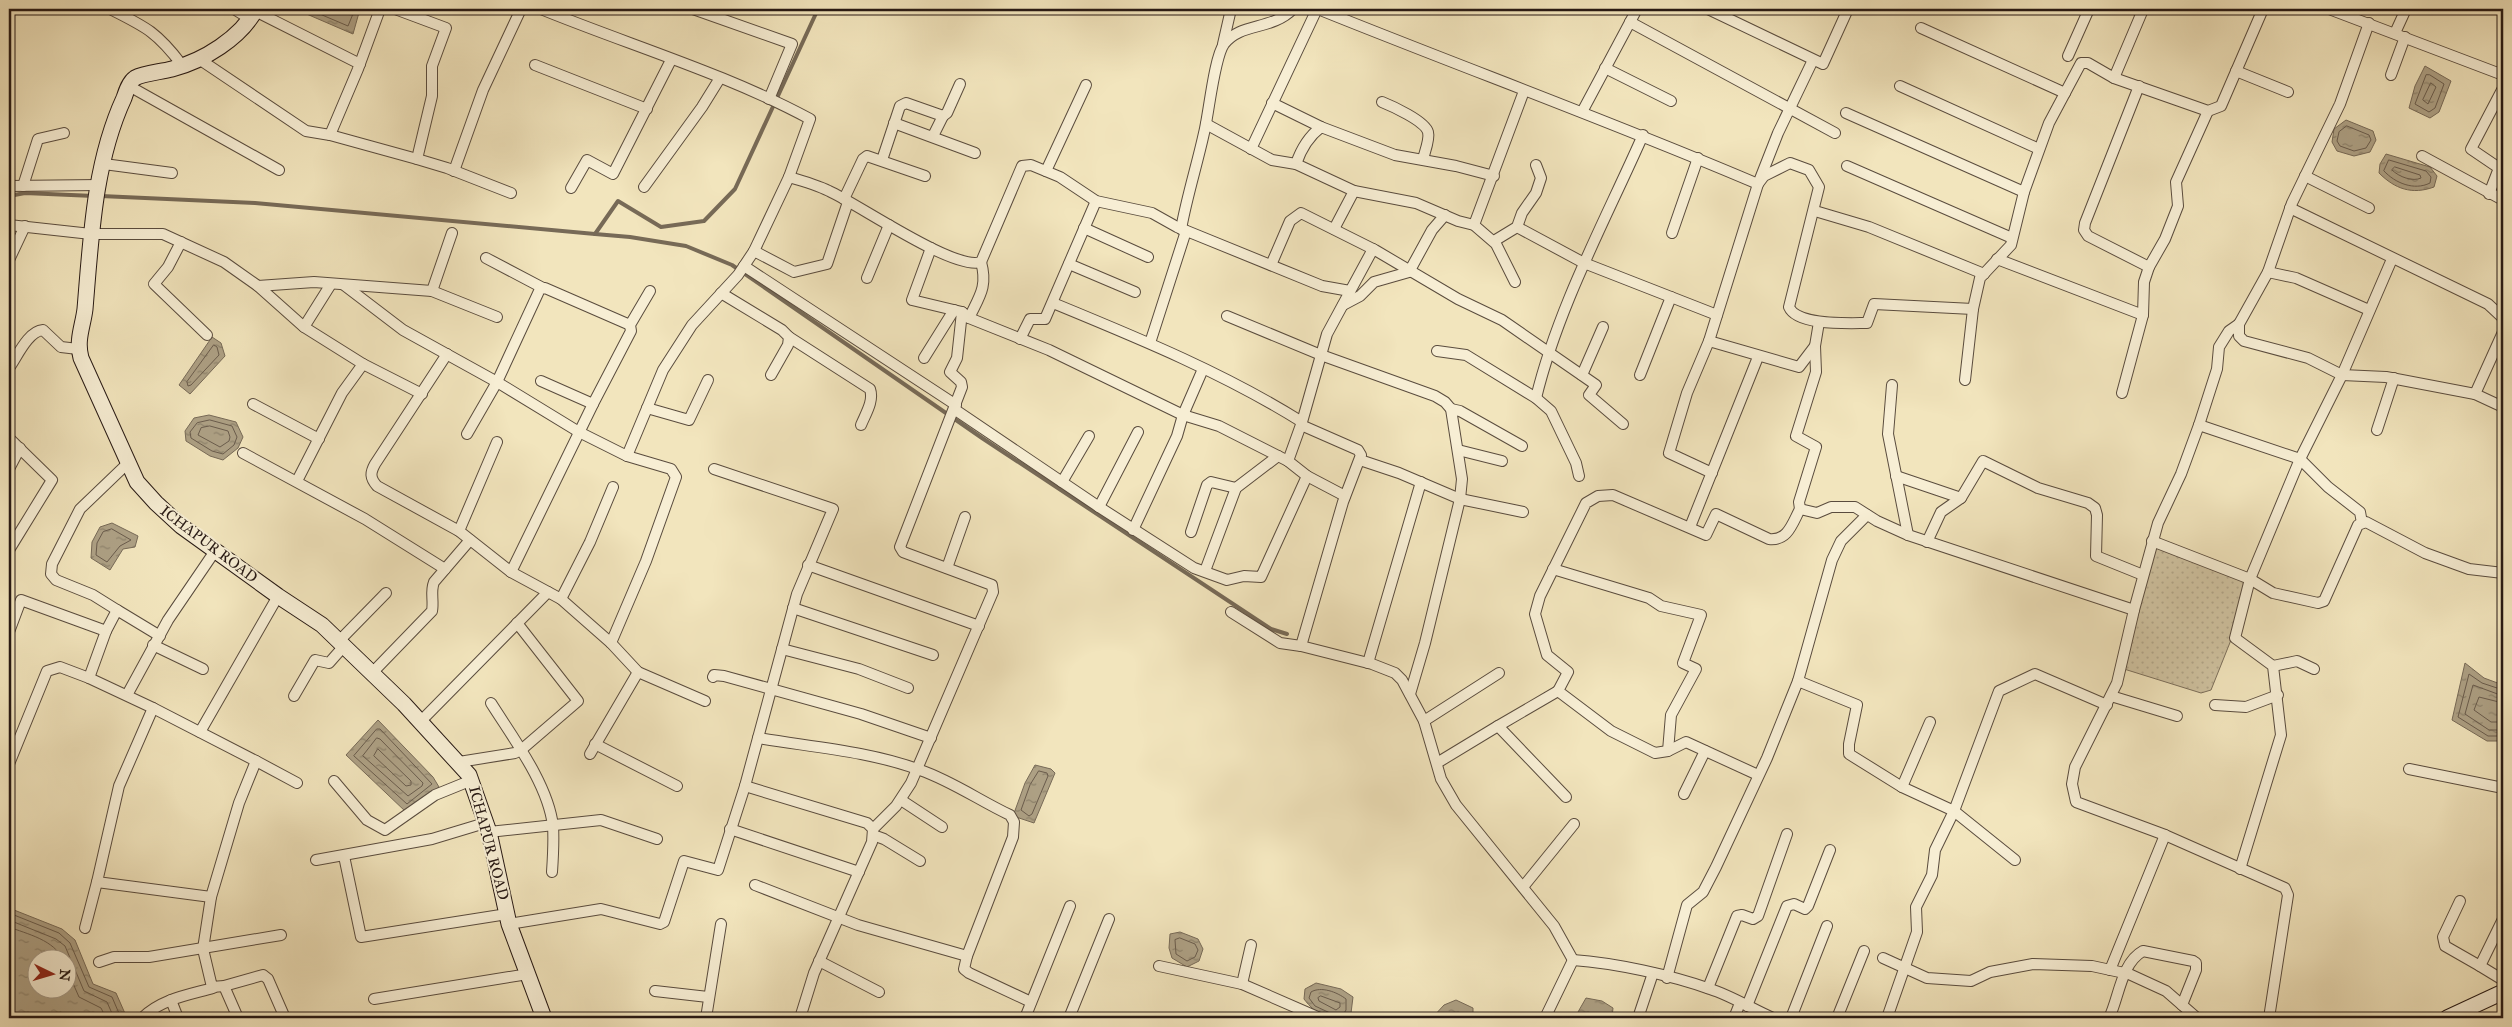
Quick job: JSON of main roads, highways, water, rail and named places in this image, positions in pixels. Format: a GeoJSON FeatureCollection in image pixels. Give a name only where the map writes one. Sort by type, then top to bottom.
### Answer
{"type":"FeatureCollection","features":[{"type":"Feature","properties":{"kind":"water"},"geometry":{"type":"Polygon","coordinates":[[[295,9],[360,9],[353,34],[295,9]]]}},
{"type":"Feature","properties":{"kind":"water"},"geometry":{"type":"Polygon","coordinates":[[[2425,66],[2451,81],[2439,112],[2430,118],[2409,108],[2415,86],[2425,66]]]}},
{"type":"Feature","properties":{"kind":"water"},"geometry":{"type":"Polygon","coordinates":[[[2346,120],[2373,131],[2376,140],[2370,152],[2354,156],[2337,151],[2332,142],[2334,129],[2346,120]]]}},
{"type":"Feature","properties":{"kind":"water"},"geometry":{"type":"Polygon","coordinates":[[[2386,154],[2430,167],[2437,176],[2434,187],[2418,190],[2404,189],[2385,179],[2379,173],[2380,164],[2386,154]]]}},
{"type":"Feature","properties":{"kind":"water"},"geometry":{"type":"Polygon","coordinates":[[[212,337],[221,343],[225,356],[190,394],[179,385],[212,337]]]}},
{"type":"Feature","properties":{"kind":"water"},"geometry":{"type":"Polygon","coordinates":[[[209,415],[236,422],[243,437],[238,448],[223,460],[210,456],[186,441],[185,431],[194,418],[209,415]]]}},
{"type":"Feature","properties":{"kind":"water"},"geometry":{"type":"Polygon","coordinates":[[[112,523],[138,536],[135,547],[123,549],[110,570],[91,558],[92,542],[100,527],[112,523]]]}},
{"type":"Feature","properties":{"kind":"water"},"geometry":{"type":"Polygon","coordinates":[[[2465,663],[2484,678],[2503,685],[2503,741],[2487,741],[2452,720],[2465,663]]]}},
{"type":"Feature","properties":{"kind":"water"},"geometry":{"type":"Polygon","coordinates":[[[378,720],[433,777],[439,787],[406,812],[346,755],[378,720]]]}},
{"type":"Feature","properties":{"kind":"water"},"geometry":{"type":"Polygon","coordinates":[[[1035,765],[1051,769],[1055,773],[1034,823],[1013,816],[1025,783],[1035,765]]]}},
{"type":"Feature","properties":{"kind":"water"},"geometry":{"type":"Polygon","coordinates":[[[9,908],[62,929],[75,940],[93,984],[116,993],[127,1018],[9,1018],[9,908]]]}},
{"type":"Feature","properties":{"kind":"water"},"geometry":{"type":"Polygon","coordinates":[[[1180,932],[1198,939],[1203,949],[1199,961],[1187,967],[1172,958],[1169,948],[1170,934],[1180,932]]]}},
{"type":"Feature","properties":{"kind":"water"},"geometry":{"type":"Polygon","coordinates":[[[1316,983],[1341,989],[1353,997],[1351,1013],[1338,1018],[1331,1018],[1313,1009],[1304,999],[1305,989],[1316,983]]]}},
{"type":"Feature","properties":{"kind":"water"},"geometry":{"type":"Polygon","coordinates":[[[1586,998],[1602,1001],[1613,1008],[1612,1018],[1581,1018],[1578,1012],[1586,998]]]}},
{"type":"Feature","properties":{"kind":"water"},"geometry":{"type":"Polygon","coordinates":[[[1456,1000],[1473,1008],[1473,1018],[1432,1018],[1444,1005],[1456,1000]]]}},
{"type":"Feature","properties":{"kind":"waterway"},"geometry":{"type":"LineString","coordinates":[[101,196],[255,203],[595,234],[618,201],[661,227],[704,221],[735,189],[818,9]]}},
{"type":"Feature","properties":{"kind":"waterway"},"geometry":{"type":"LineString","coordinates":[[9,196],[25,193],[94,196]]}},
{"type":"Feature","properties":{"kind":"waterway"},"geometry":{"type":"LineString","coordinates":[[595,234],[630,237],[686,246],[732,265],[982,438],[1271,629],[1287,634]]}}]}
